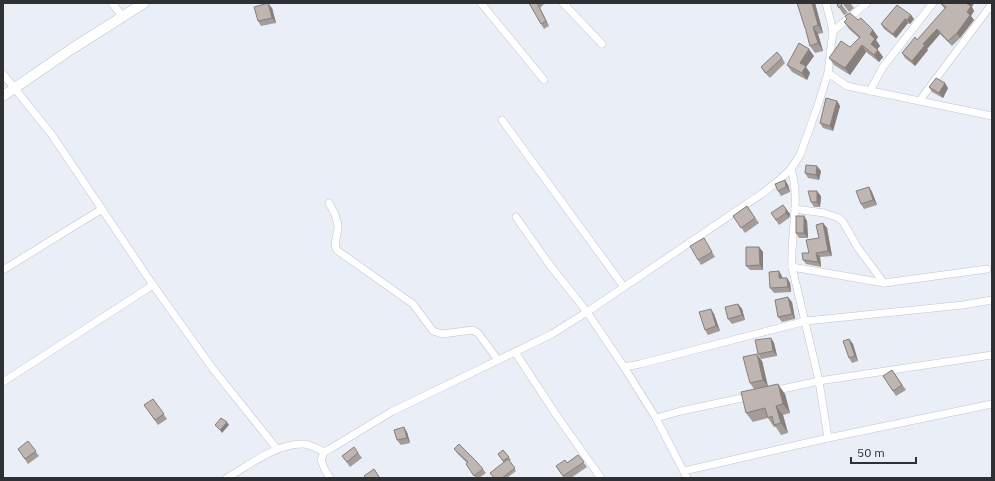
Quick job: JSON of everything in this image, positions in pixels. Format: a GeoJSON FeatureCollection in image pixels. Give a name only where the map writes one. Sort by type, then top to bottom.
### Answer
{"type":"FeatureCollection","features":[{"type":"Feature","properties":{"kind":"street"},"geometry":{"type":"LineString","coordinates":[[112,3],[123,17]]}},
{"type":"Feature","properties":{"kind":"street"},"geometry":{"type":"LineString","coordinates":[[3,96],[70,50],[144,3]]}},
{"type":"Feature","properties":{"kind":"street"},"geometry":{"type":"LineString","coordinates":[[481,3],[544,80]]}},
{"type":"Feature","properties":{"kind":"street"},"geometry":{"type":"LineString","coordinates":[[563,3],[602,44]]}},
{"type":"Feature","properties":{"kind":"street"},"geometry":{"type":"LineString","coordinates":[[330,478],[321,460],[324,452],[391,412],[552,334],[763,193],[791,169],[800,155],[828,73],[833,31],[826,3]]}},
{"type":"Feature","properties":{"kind":"street"},"geometry":{"type":"LineString","coordinates":[[833,31],[867,3]]}},
{"type":"Feature","properties":{"kind":"street"},"geometry":{"type":"LineString","coordinates":[[870,91],[883,67],[933,3]]}},
{"type":"Feature","properties":{"kind":"street"},"geometry":{"type":"LineString","coordinates":[[920,100],[992,4]]}},
{"type":"Feature","properties":{"kind":"street"},"geometry":{"type":"LineString","coordinates":[[828,73],[847,86],[992,116]]}},
{"type":"Feature","properties":{"kind":"street"},"geometry":{"type":"LineString","coordinates":[[3,74],[15,87],[52,135],[153,285],[213,369],[277,449]]}},
{"type":"Feature","properties":{"kind":"street"},"geometry":{"type":"LineString","coordinates":[[502,120],[624,287]]}},
{"type":"Feature","properties":{"kind":"street"},"geometry":{"type":"LineString","coordinates":[[791,169],[794,182],[795,209],[791,254],[792,267],[819,381],[828,438]]}},
{"type":"Feature","properties":{"kind":"street"},"geometry":{"type":"LineString","coordinates":[[329,203],[337,218],[338,227],[335,245],[338,251],[413,304],[433,332],[442,334],[473,330],[478,333],[498,360]]}},
{"type":"Feature","properties":{"kind":"street"},"geometry":{"type":"LineString","coordinates":[[3,270],[102,209]]}},
{"type":"Feature","properties":{"kind":"street"},"geometry":{"type":"LineString","coordinates":[[795,209],[824,213],[839,218],[843,222],[858,248],[884,283]]}},
{"type":"Feature","properties":{"kind":"street"},"geometry":{"type":"LineString","coordinates":[[516,217],[549,264],[587,312],[624,367],[656,418],[685,475],[828,438],[992,404]]}},
{"type":"Feature","properties":{"kind":"street"},"geometry":{"type":"LineString","coordinates":[[792,267],[884,283],[987,269]]}},
{"type":"Feature","properties":{"kind":"street"},"geometry":{"type":"LineString","coordinates":[[3,382],[153,285]]}},
{"type":"Feature","properties":{"kind":"street"},"geometry":{"type":"LineString","coordinates":[[624,367],[806,321],[963,305],[992,300]]}},
{"type":"Feature","properties":{"kind":"street"},"geometry":{"type":"LineString","coordinates":[[515,352],[557,416],[601,478]]}},
{"type":"Feature","properties":{"kind":"street"},"geometry":{"type":"LineString","coordinates":[[656,418],[681,411],[819,381],[992,355]]}},
{"type":"Feature","properties":{"kind":"street"},"geometry":{"type":"LineString","coordinates":[[227,478],[277,449],[304,444],[324,452]]}},
{"type":"Feature","properties":{"kind":"building"},"geometry":{"type":"Polygon","coordinates":[[[268,3],[272,18],[258,21],[254,7],[268,3]]]}},
{"type":"Feature","properties":{"kind":"building"},"geometry":{"type":"Polygon","coordinates":[[[529,3],[537,3],[546,21],[541,24],[529,3]]]}},
{"type":"Feature","properties":{"kind":"building"},"geometry":{"type":"Polygon","coordinates":[[[797,3],[812,3],[818,25],[813,27],[818,43],[810,46],[797,3]]]}},
{"type":"Feature","properties":{"kind":"building"},"geometry":{"type":"Polygon","coordinates":[[[839,3],[842,5],[839,8],[837,5],[839,3]]]}},
{"type":"Feature","properties":{"kind":"building"},"geometry":{"type":"Polygon","coordinates":[[[968,3],[967,4],[971,6],[967,12],[970,15],[957,33],[948,41],[937,29],[923,44],[925,45],[912,61],[902,53],[915,37],[917,40],[946,7],[941,4],[968,3]]]}},
{"type":"Feature","properties":{"kind":"building"},"geometry":{"type":"Polygon","coordinates":[[[897,5],[911,15],[907,20],[905,19],[893,34],[881,24],[897,5]]]}},
{"type":"Feature","properties":{"kind":"building"},"geometry":{"type":"Polygon","coordinates":[[[850,13],[858,20],[861,18],[873,30],[870,34],[875,39],[871,44],[878,50],[874,55],[862,45],[845,68],[829,58],[841,41],[850,47],[860,37],[844,22],[847,19],[845,16],[850,13]]]}},
{"type":"Feature","properties":{"kind":"building"},"geometry":{"type":"Polygon","coordinates":[[[799,43],[809,49],[800,63],[806,66],[802,73],[787,65],[799,43]]]}},
{"type":"Feature","properties":{"kind":"building"},"geometry":{"type":"Polygon","coordinates":[[[777,52],[782,58],[766,73],[761,67],[777,52]]]}},
{"type":"Feature","properties":{"kind":"building"},"geometry":{"type":"Polygon","coordinates":[[[936,78],[945,83],[939,93],[929,87],[936,78]]]}},
{"type":"Feature","properties":{"kind":"building"},"geometry":{"type":"Polygon","coordinates":[[[826,98],[837,101],[830,126],[820,123],[826,98]]]}},
{"type":"Feature","properties":{"kind":"building"},"geometry":{"type":"Polygon","coordinates":[[[806,165],[817,166],[816,175],[805,173],[806,165]]]}},
{"type":"Feature","properties":{"kind":"building"},"geometry":{"type":"Polygon","coordinates":[[[785,180],[786,187],[778,191],[775,184],[785,180]]]}},
{"type":"Feature","properties":{"kind":"building"},"geometry":{"type":"Polygon","coordinates":[[[869,187],[873,200],[861,204],[856,191],[869,187]]]}},
{"type":"Feature","properties":{"kind":"building"},"geometry":{"type":"Polygon","coordinates":[[[808,191],[817,191],[817,202],[811,202],[808,191]]]}},
{"type":"Feature","properties":{"kind":"building"},"geometry":{"type":"Polygon","coordinates":[[[783,205],[786,209],[786,213],[776,220],[771,213],[783,205]]]}},
{"type":"Feature","properties":{"kind":"building"},"geometry":{"type":"Polygon","coordinates":[[[747,206],[755,218],[741,228],[733,216],[747,206]]]}},
{"type":"Feature","properties":{"kind":"building"},"geometry":{"type":"Polygon","coordinates":[[[796,216],[804,216],[804,233],[796,233],[796,216]]]}},
{"type":"Feature","properties":{"kind":"building"},"geometry":{"type":"Polygon","coordinates":[[[823,223],[828,251],[816,253],[818,262],[803,260],[802,253],[809,253],[806,240],[819,238],[816,225],[823,223]]]}},
{"type":"Feature","properties":{"kind":"building"},"geometry":{"type":"Polygon","coordinates":[[[704,238],[712,252],[698,260],[690,246],[704,238]]]}},
{"type":"Feature","properties":{"kind":"building"},"geometry":{"type":"Polygon","coordinates":[[[746,247],[759,247],[760,265],[746,266],[746,247]]]}},
{"type":"Feature","properties":{"kind":"building"},"geometry":{"type":"Polygon","coordinates":[[[779,271],[779,278],[787,278],[788,287],[770,288],[769,272],[779,271]]]}},
{"type":"Feature","properties":{"kind":"building"},"geometry":{"type":"Polygon","coordinates":[[[788,297],[792,314],[778,317],[775,300],[788,297]]]}},
{"type":"Feature","properties":{"kind":"building"},"geometry":{"type":"Polygon","coordinates":[[[738,304],[742,315],[728,319],[725,307],[738,304]]]}},
{"type":"Feature","properties":{"kind":"building"},"geometry":{"type":"Polygon","coordinates":[[[711,309],[716,326],[705,330],[699,312],[711,309]]]}},
{"type":"Feature","properties":{"kind":"building"},"geometry":{"type":"Polygon","coordinates":[[[771,338],[773,351],[758,354],[755,340],[771,338]]]}},
{"type":"Feature","properties":{"kind":"building"},"geometry":{"type":"Polygon","coordinates":[[[849,339],[855,356],[849,358],[843,341],[849,339]]]}},
{"type":"Feature","properties":{"kind":"building"},"geometry":{"type":"Polygon","coordinates":[[[757,354],[763,380],[750,383],[743,357],[757,354]]]}},
{"type":"Feature","properties":{"kind":"building"},"geometry":{"type":"Polygon","coordinates":[[[892,370],[902,385],[893,391],[883,376],[892,370]]]}},
{"type":"Feature","properties":{"kind":"building"},"geometry":{"type":"Polygon","coordinates":[[[778,384],[783,404],[776,406],[781,423],[774,425],[772,416],[768,418],[765,408],[746,413],[741,392],[778,384]]]}},
{"type":"Feature","properties":{"kind":"building"},"geometry":{"type":"Polygon","coordinates":[[[153,399],[164,414],[155,420],[144,405],[153,399]]]}},
{"type":"Feature","properties":{"kind":"building"},"geometry":{"type":"Polygon","coordinates":[[[221,418],[227,422],[220,430],[215,425],[221,418]]]}},
{"type":"Feature","properties":{"kind":"building"},"geometry":{"type":"Polygon","coordinates":[[[404,427],[407,438],[397,440],[394,430],[404,427]]]}},
{"type":"Feature","properties":{"kind":"building"},"geometry":{"type":"Polygon","coordinates":[[[28,441],[36,451],[25,459],[18,449],[28,441]]]}},
{"type":"Feature","properties":{"kind":"building"},"geometry":{"type":"Polygon","coordinates":[[[459,444],[483,469],[474,476],[466,464],[468,462],[454,449],[459,444]]]}},
{"type":"Feature","properties":{"kind":"building"},"geometry":{"type":"Polygon","coordinates":[[[354,447],[358,453],[347,462],[342,456],[354,447]]]}},
{"type":"Feature","properties":{"kind":"building"},"geometry":{"type":"Polygon","coordinates":[[[503,450],[509,457],[503,461],[498,454],[503,450]]]}},
{"type":"Feature","properties":{"kind":"building"},"geometry":{"type":"Polygon","coordinates":[[[578,455],[584,462],[563,476],[556,466],[565,460],[567,463],[578,455]]]}},
{"type":"Feature","properties":{"kind":"building"},"geometry":{"type":"Polygon","coordinates":[[[508,459],[515,468],[502,478],[494,478],[490,473],[508,459]]]}},
{"type":"Feature","properties":{"kind":"building"},"geometry":{"type":"Polygon","coordinates":[[[374,469],[380,478],[366,478],[364,476],[374,469]]]}}]}
